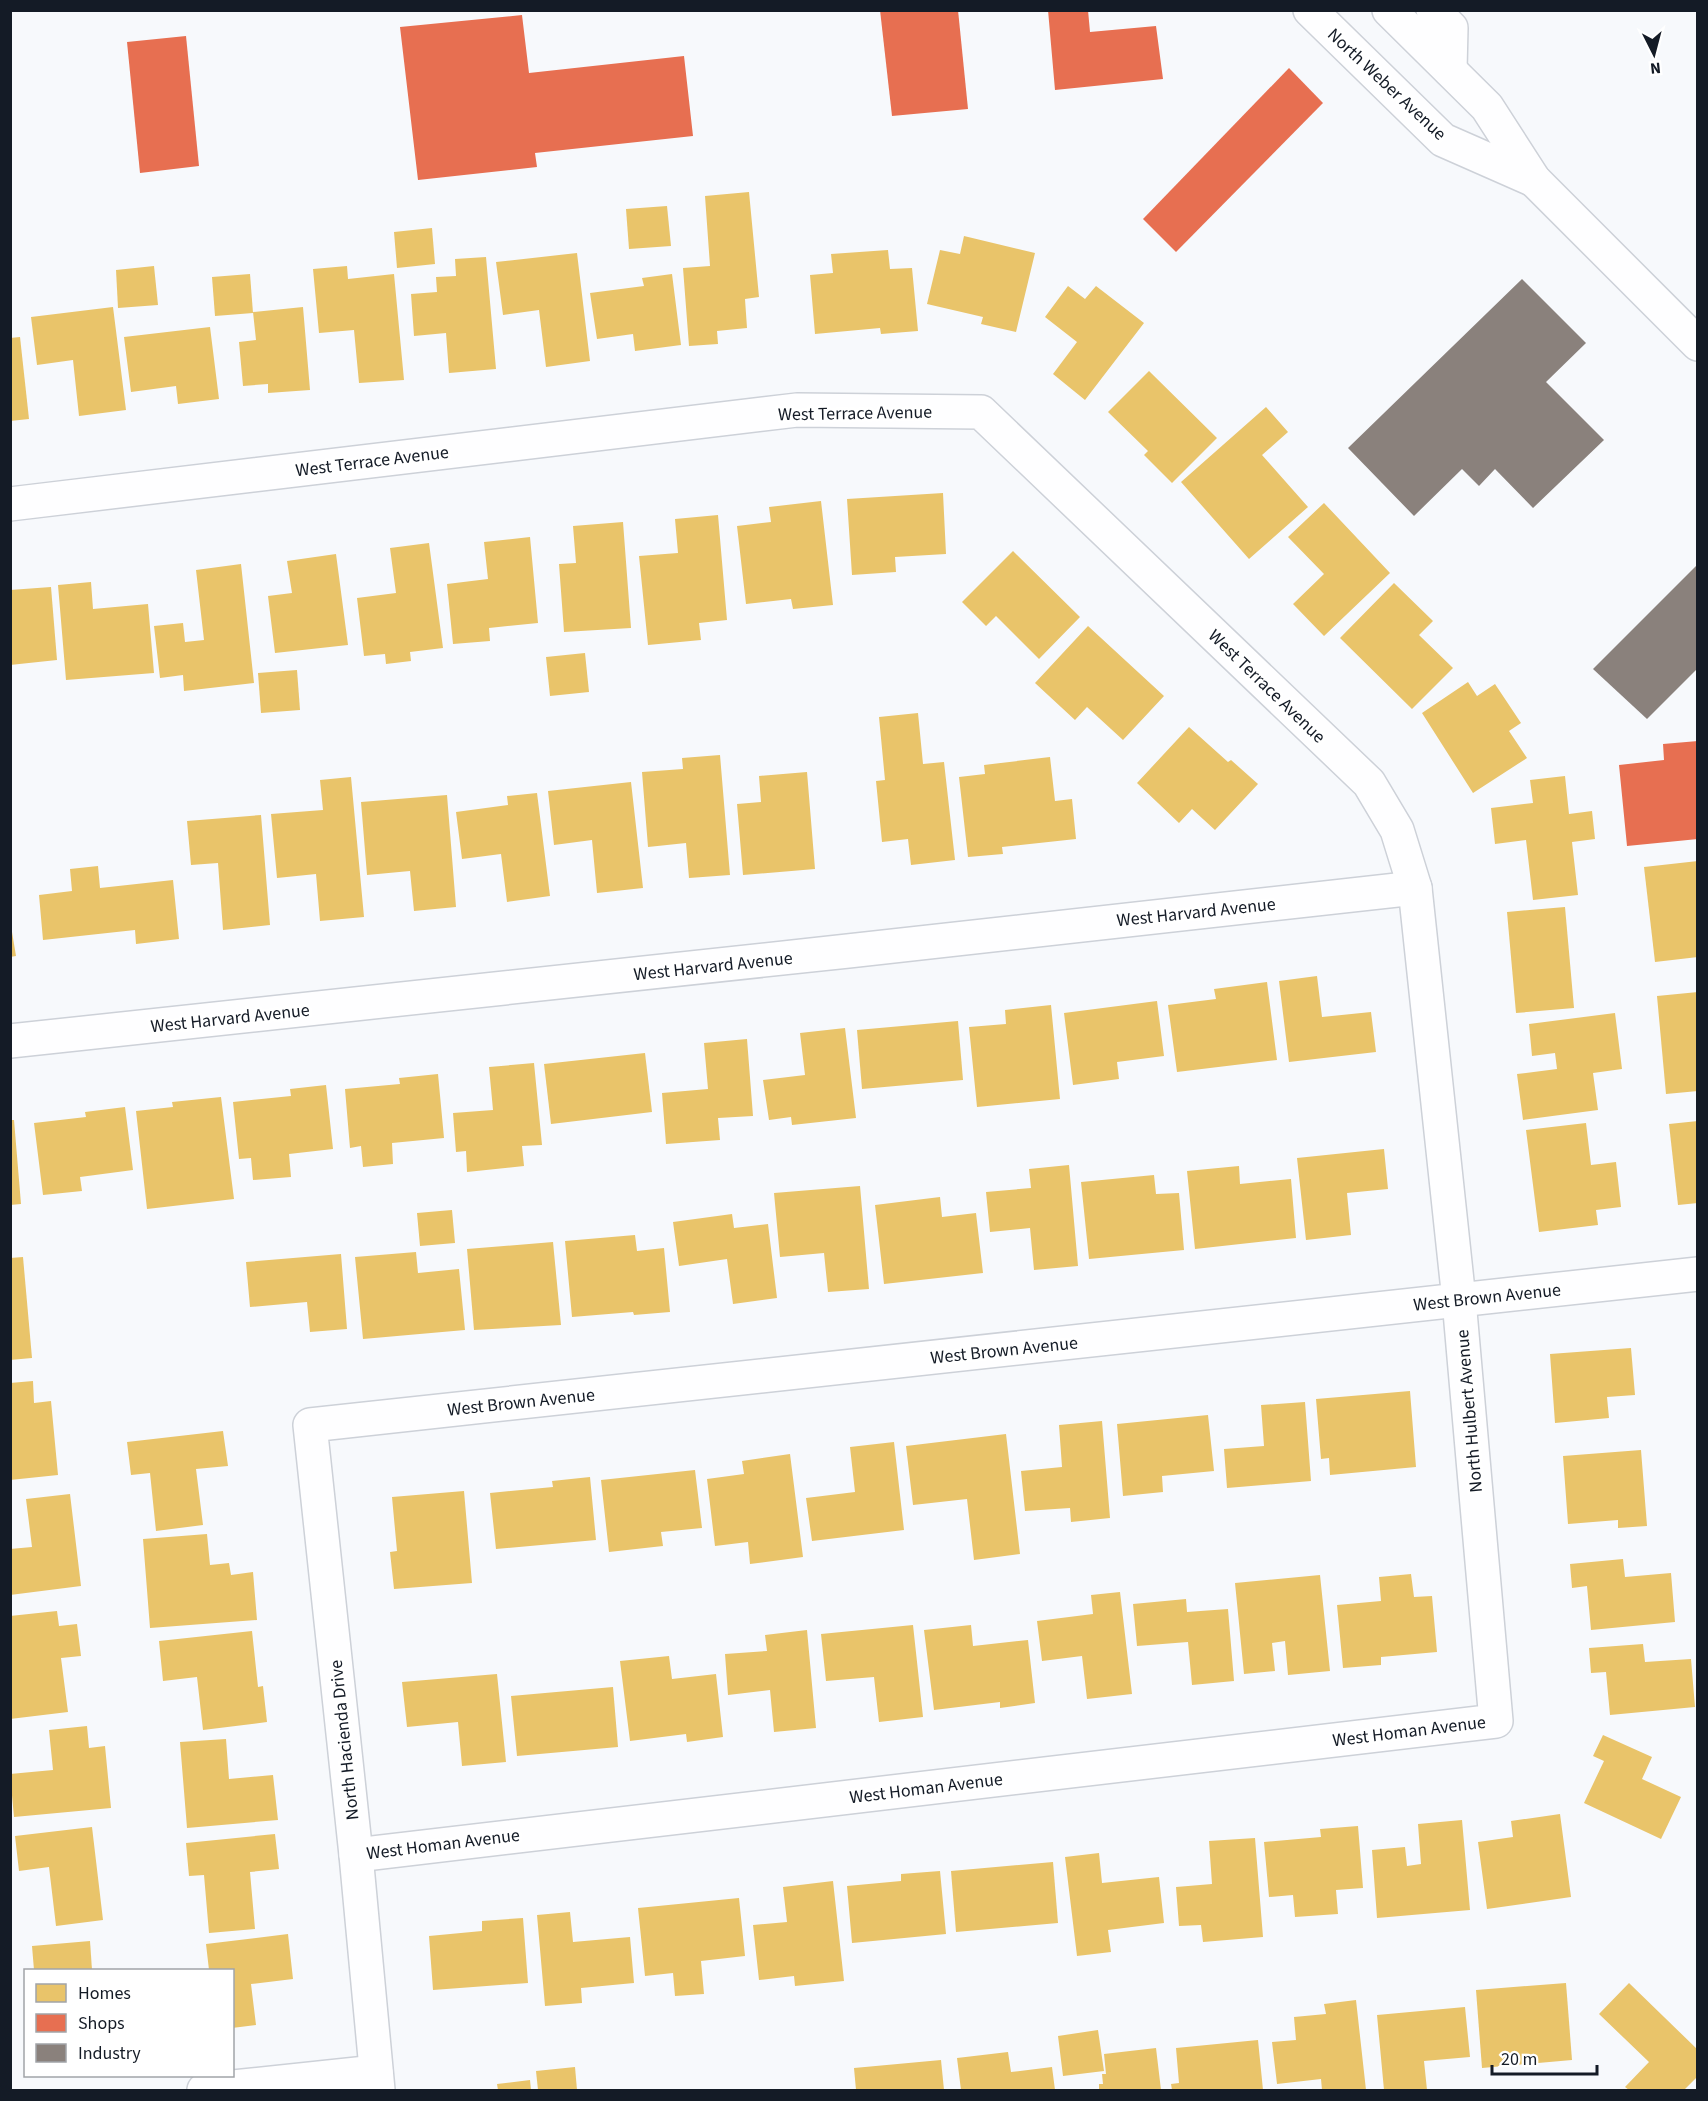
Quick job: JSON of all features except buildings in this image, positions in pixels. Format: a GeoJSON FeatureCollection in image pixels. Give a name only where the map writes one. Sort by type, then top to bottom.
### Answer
{"type":"FeatureCollection","features":[{"type":"Feature","properties":{"kind":"street","name":"North Weber Avenue"},"geometry":{"type":"LineString","coordinates":[[1310,10],[1443,140],[1534,180]]}},
{"type":"Feature","properties":{"kind":"street","name":"North Weber Avenue"},"geometry":{"type":"LineString","coordinates":[[1389,10],[1487,107],[1534,180],[1698,344]]}},
{"type":"Feature","properties":{"kind":"street"},"geometry":{"type":"LineString","coordinates":[[1433,10],[1451,28],[1450,70]]}},
{"type":"Feature","properties":{"kind":"street","name":"West Terrace Avenue"},"geometry":{"type":"LineString","coordinates":[[10,504],[797,410],[981,412],[1369,783],[1397,830],[1415,888]]}},
{"type":"Feature","properties":{"kind":"street","name":"West Harvard Avenue"},"geometry":{"type":"LineString","coordinates":[[10,1041],[836,953],[1415,888]]}},
{"type":"Feature","properties":{"kind":"street","name":"North Hulbert Avenue"},"geometry":{"type":"LineString","coordinates":[[1415,888],[1459,1300],[1496,1721]]}},
{"type":"Feature","properties":{"kind":"street","name":"West Brown Avenue"},"geometry":{"type":"LineString","coordinates":[[310,1425],[1698,1274]]}},
{"type":"Feature","properties":{"kind":"street","name":"North Hacienda Drive"},"geometry":{"type":"LineString","coordinates":[[310,1425],[356,1855],[377,2081]]}},
{"type":"Feature","properties":{"kind":"street","name":"West Homan Avenue"},"geometry":{"type":"LineString","coordinates":[[356,1855],[1496,1721]]}},
{"type":"Feature","properties":{"kind":"street"},"geometry":{"type":"LineString","coordinates":[[204,2091],[377,2081]]}}]}
